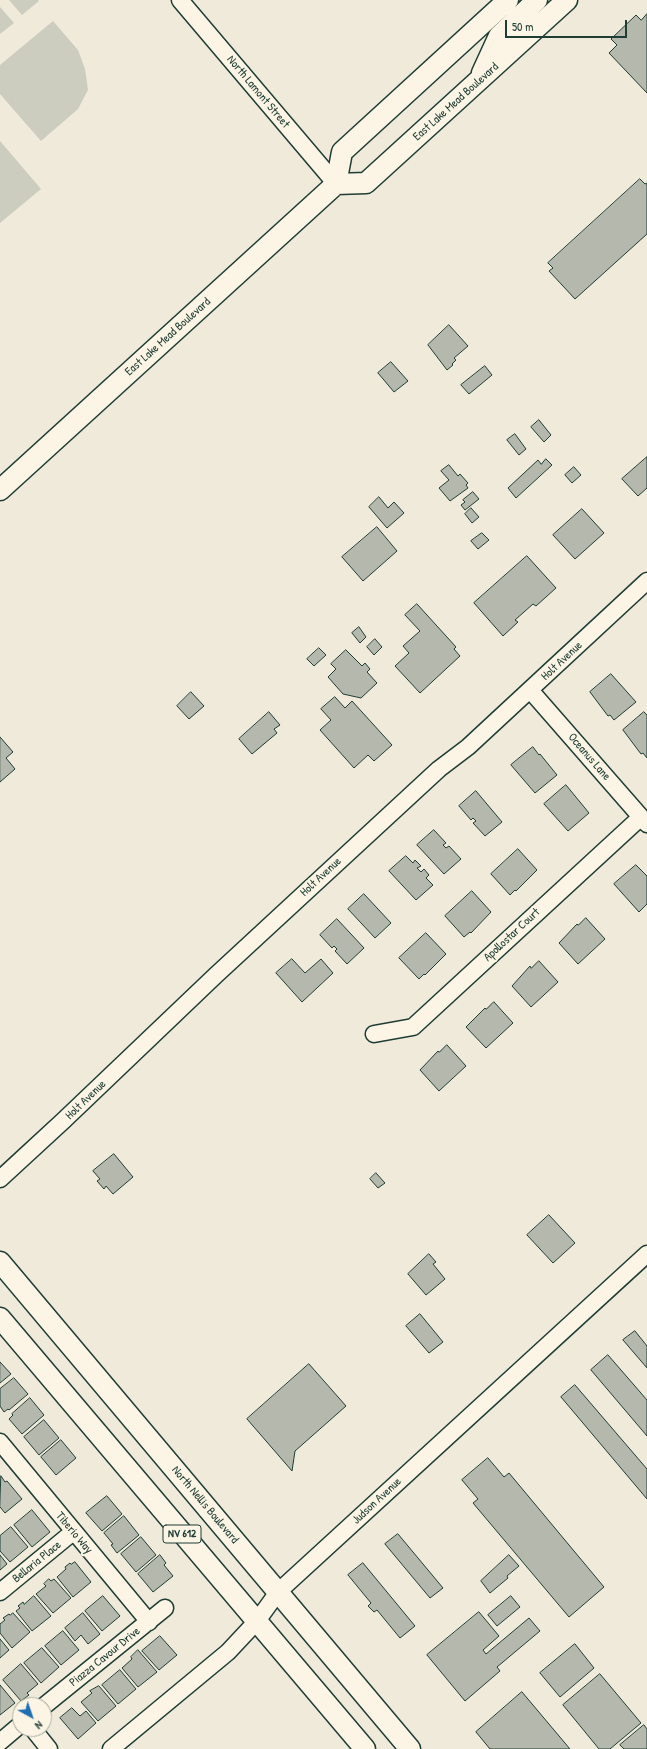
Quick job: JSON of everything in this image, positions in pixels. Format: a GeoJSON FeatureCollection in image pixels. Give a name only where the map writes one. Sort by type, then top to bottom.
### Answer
{"type":"FeatureCollection","features":[{"type":"Feature","properties":{"kind":"main road"},"geometry":{"type":"LineString","coordinates":[[336,184],[342,152],[508,0]]}},
{"type":"Feature","properties":{"kind":"main road"},"geometry":{"type":"LineString","coordinates":[[479,80],[499,36],[537,0]]}},
{"type":"Feature","properties":{"kind":"main road","name":"East Lake Mead Boulevard"},"geometry":{"type":"LineString","coordinates":[[0,490],[336,184],[366,183],[567,0]]}},
{"type":"Feature","properties":{"kind":"main road","name":"North Nellis Boulevard"},"geometry":{"type":"LineString","coordinates":[[0,1262],[410,1749]]}},
{"type":"Feature","properties":{"kind":"main road","name":"NV 612"},"geometry":{"type":"LineString","coordinates":[[0,1318],[365,1749]]}},
{"type":"Feature","properties":{"kind":"street","name":"North Lamont Street"},"geometry":{"type":"LineString","coordinates":[[180,0],[336,184]]}},
{"type":"Feature","properties":{"kind":"street","name":"Holt Avenue"},"geometry":{"type":"LineString","coordinates":[[0,1179],[216,975],[433,774],[468,747],[647,581]]}},
{"type":"Feature","properties":{"kind":"street","name":"Oceanus Lane"},"geometry":{"type":"LineString","coordinates":[[530,690],[644,821]]}},
{"type":"Feature","properties":{"kind":"street","name":"Apollostar Court"},"geometry":{"type":"LineString","coordinates":[[374,1034],[413,1027],[644,821]]}},
{"type":"Feature","properties":{"kind":"street","name":"Judson Avenue"},"geometry":{"type":"LineString","coordinates":[[111,1749],[228,1652],[257,1621],[278,1592],[647,1254]]}},
{"type":"Feature","properties":{"kind":"street","name":"Tiberio Way"},"geometry":{"type":"LineString","coordinates":[[1,1444],[149,1622]]}},
{"type":"Feature","properties":{"kind":"street","name":"Bellaria Place"},"geometry":{"type":"LineString","coordinates":[[0,1592],[73,1532]]}},
{"type":"Feature","properties":{"kind":"street","name":"Piazza Cavour Drive"},"geometry":{"type":"LineString","coordinates":[[52,1700],[165,1608]]}},
{"type":"Feature","properties":{"kind":"street"},"geometry":{"type":"LineString","coordinates":[[0,1742],[12,1732]]}},
{"type":"Feature","properties":{"kind":"street"},"geometry":{"type":"LineString","coordinates":[[39,1737],[49,1749]]}},
{"type":"Feature","properties":{"kind":"shaded area"},"geometry":{"type":"Polygon","coordinates":[[[9,0],[38,0],[39,1],[22,15],[9,0]]]}},
{"type":"Feature","properties":{"kind":"shaded area"},"geometry":{"type":"Polygon","coordinates":[[[0,7],[14,23],[0,34],[0,7]]]}},
{"type":"Feature","properties":{"kind":"shaded area"},"geometry":{"type":"Polygon","coordinates":[[[53,21],[78,50],[85,69],[88,90],[78,109],[41,141],[0,94],[0,65],[53,21]]]}},
{"type":"Feature","properties":{"kind":"shaded area"},"geometry":{"type":"Polygon","coordinates":[[[0,141],[41,189],[0,223],[0,141]]]}},
{"type":"Feature","properties":{"kind":"building"},"geometry":{"type":"Polygon","coordinates":[[[647,14],[647,93],[609,53],[617,45],[611,39],[636,15],[641,20],[647,14]]]}},
{"type":"Feature","properties":{"kind":"building"},"geometry":{"type":"Polygon","coordinates":[[[640,179],[645,184],[647,183],[647,234],[575,299],[549,271],[553,268],[548,263],[640,179]]]}},
{"type":"Feature","properties":{"kind":"building"},"geometry":{"type":"Polygon","coordinates":[[[449,325],[468,346],[454,358],[456,360],[447,370],[428,345],[449,325]]]}},
{"type":"Feature","properties":{"kind":"building"},"geometry":{"type":"Polygon","coordinates":[[[391,362],[408,381],[394,392],[378,373],[391,362]]]}},
{"type":"Feature","properties":{"kind":"building"},"geometry":{"type":"Polygon","coordinates":[[[485,366],[492,375],[469,394],[461,385],[485,366]]]}},
{"type":"Feature","properties":{"kind":"building"},"geometry":{"type":"Polygon","coordinates":[[[539,420],[551,435],[544,442],[531,427],[539,420]]]}},
{"type":"Feature","properties":{"kind":"building"},"geometry":{"type":"Polygon","coordinates":[[[515,434],[526,449],[519,455],[507,440],[515,434]]]}},
{"type":"Feature","properties":{"kind":"building"},"geometry":{"type":"Polygon","coordinates":[[[647,457],[647,488],[638,496],[622,479],[647,457]]]}},
{"type":"Feature","properties":{"kind":"building"},"geometry":{"type":"Polygon","coordinates":[[[546,459],[552,465],[516,498],[508,488],[538,460],[541,464],[546,459]]]}},
{"type":"Feature","properties":{"kind":"building"},"geometry":{"type":"Polygon","coordinates":[[[449,465],[458,476],[460,474],[468,483],[466,485],[468,488],[450,501],[439,488],[449,480],[441,471],[449,465]]]}},
{"type":"Feature","properties":{"kind":"building"},"geometry":{"type":"Polygon","coordinates":[[[574,467],[581,475],[572,483],[565,475],[574,467]]]}},
{"type":"Feature","properties":{"kind":"building"},"geometry":{"type":"Polygon","coordinates":[[[473,492],[479,499],[465,510],[461,505],[465,502],[463,500],[473,492]]]}},
{"type":"Feature","properties":{"kind":"building"},"geometry":{"type":"Polygon","coordinates":[[[379,497],[388,508],[394,502],[404,513],[387,528],[369,507],[379,497]]]}},
{"type":"Feature","properties":{"kind":"building"},"geometry":{"type":"Polygon","coordinates":[[[471,508],[479,517],[472,523],[465,514],[471,508]]]}},
{"type":"Feature","properties":{"kind":"building"},"geometry":{"type":"Polygon","coordinates":[[[582,509],[604,533],[575,559],[553,535],[582,509]]]}},
{"type":"Feature","properties":{"kind":"building"},"geometry":{"type":"Polygon","coordinates":[[[377,527],[397,551],[363,581],[342,557],[377,527]]]}},
{"type":"Feature","properties":{"kind":"building"},"geometry":{"type":"Polygon","coordinates":[[[482,533],[489,540],[478,549],[471,541],[482,533]]]}},
{"type":"Feature","properties":{"kind":"building"},"geometry":{"type":"Polygon","coordinates":[[[527,556],[556,588],[536,606],[533,604],[515,620],[518,622],[503,636],[474,603],[527,556]]]}},
{"type":"Feature","properties":{"kind":"building"},"geometry":{"type":"Polygon","coordinates":[[[417,604],[456,647],[454,649],[460,656],[420,693],[395,666],[409,653],[403,646],[420,631],[405,615],[417,604]]]}},
{"type":"Feature","properties":{"kind":"building"},"geometry":{"type":"Polygon","coordinates":[[[359,627],[366,637],[360,643],[352,633],[359,627]]]}},
{"type":"Feature","properties":{"kind":"building"},"geometry":{"type":"Polygon","coordinates":[[[375,639],[382,647],[374,655],[367,647],[375,639]]]}},
{"type":"Feature","properties":{"kind":"building"},"geometry":{"type":"Polygon","coordinates":[[[319,648],[326,655],[314,666],[307,659],[319,648]]]}},
{"type":"Feature","properties":{"kind":"building"},"geometry":{"type":"Polygon","coordinates":[[[346,650],[362,666],[365,663],[370,669],[367,672],[377,683],[361,698],[343,694],[328,677],[336,669],[331,664],[346,650]]]}},
{"type":"Feature","properties":{"kind":"building"},"geometry":{"type":"Polygon","coordinates":[[[611,674],[636,702],[614,720],[610,715],[608,716],[590,692],[611,674]]]}},
{"type":"Feature","properties":{"kind":"building"},"geometry":{"type":"Polygon","coordinates":[[[191,692],[204,706],[189,719],[177,706],[191,692]]]}},
{"type":"Feature","properties":{"kind":"building"},"geometry":{"type":"Polygon","coordinates":[[[335,697],[345,708],[352,701],[392,745],[374,761],[368,755],[354,768],[320,730],[331,720],[321,709],[335,697]]]}},
{"type":"Feature","properties":{"kind":"building"},"geometry":{"type":"Polygon","coordinates":[[[269,712],[280,725],[274,729],[277,733],[252,754],[239,739],[269,712]]]}},
{"type":"Feature","properties":{"kind":"building"},"geometry":{"type":"Polygon","coordinates":[[[644,712],[647,715],[647,758],[643,753],[641,754],[623,730],[644,712]]]}},
{"type":"Feature","properties":{"kind":"building"},"geometry":{"type":"Polygon","coordinates":[[[0,737],[13,752],[6,758],[15,769],[0,782],[0,737]]]}},
{"type":"Feature","properties":{"kind":"building"},"geometry":{"type":"Polygon","coordinates":[[[533,747],[557,775],[535,793],[511,765],[533,747]]]}},
{"type":"Feature","properties":{"kind":"building"},"geometry":{"type":"Polygon","coordinates":[[[566,785],[589,813],[568,831],[544,804],[566,785]]]}},
{"type":"Feature","properties":{"kind":"building"},"geometry":{"type":"Polygon","coordinates":[[[476,791],[502,822],[485,836],[473,823],[476,821],[473,818],[471,820],[459,806],[476,791]]]}},
{"type":"Feature","properties":{"kind":"building"},"geometry":{"type":"Polygon","coordinates":[[[434,830],[446,843],[443,845],[446,848],[449,846],[461,859],[444,874],[417,845],[434,830]]]}},
{"type":"Feature","properties":{"kind":"building"},"geometry":{"type":"Polygon","coordinates":[[[518,849],[537,870],[510,895],[491,874],[518,849]]]}},
{"type":"Feature","properties":{"kind":"building"},"geometry":{"type":"Polygon","coordinates":[[[406,856],[413,863],[415,860],[421,866],[417,868],[421,872],[424,869],[429,875],[426,878],[433,885],[416,900],[389,871],[406,856]]]}},
{"type":"Feature","properties":{"kind":"building"},"geometry":{"type":"Polygon","coordinates":[[[636,865],[647,876],[647,904],[639,912],[614,884],[636,865]]]}},
{"type":"Feature","properties":{"kind":"building"},"geometry":{"type":"Polygon","coordinates":[[[472,891],[491,912],[471,933],[470,932],[464,937],[445,916],[472,891]]]}},
{"type":"Feature","properties":{"kind":"building"},"geometry":{"type":"Polygon","coordinates":[[[364,894],[391,923],[375,938],[348,909],[364,894]]]}},
{"type":"Feature","properties":{"kind":"building"},"geometry":{"type":"Polygon","coordinates":[[[586,918],[605,939],[578,964],[559,943],[577,924],[578,925],[586,918]]]}},
{"type":"Feature","properties":{"kind":"building"},"geometry":{"type":"Polygon","coordinates":[[[337,919],[364,948],[347,964],[335,951],[337,949],[334,946],[332,948],[320,935],[337,919]]]}},
{"type":"Feature","properties":{"kind":"building"},"geometry":{"type":"Polygon","coordinates":[[[426,933],[446,954],[419,979],[399,958],[426,933]]]}},
{"type":"Feature","properties":{"kind":"building"},"geometry":{"type":"Polygon","coordinates":[[[292,959],[305,973],[321,959],[333,973],[302,1002],[276,973],[292,959]]]}},
{"type":"Feature","properties":{"kind":"building"},"geometry":{"type":"Polygon","coordinates":[[[539,961],[558,982],[531,1007],[512,986],[530,966],[531,968],[539,961]]]}},
{"type":"Feature","properties":{"kind":"building"},"geometry":{"type":"Polygon","coordinates":[[[494,1002],[513,1023],[486,1048],[466,1027],[485,1008],[486,1009],[494,1002]]]}},
{"type":"Feature","properties":{"kind":"building"},"geometry":{"type":"Polygon","coordinates":[[[447,1045],[466,1066],[439,1091],[420,1070],[438,1051],[439,1052],[447,1045]]]}},
{"type":"Feature","properties":{"kind":"building"},"geometry":{"type":"Polygon","coordinates":[[[114,1154],[133,1177],[113,1194],[106,1186],[104,1189],[97,1181],[100,1179],[93,1171],[114,1154]]]}},
{"type":"Feature","properties":{"kind":"building"},"geometry":{"type":"Polygon","coordinates":[[[376,1173],[385,1183],[378,1188],[370,1179],[376,1173]]]}},
{"type":"Feature","properties":{"kind":"building"},"geometry":{"type":"Polygon","coordinates":[[[549,1215],[575,1243],[553,1263],[527,1235],[549,1215]]]}},
{"type":"Feature","properties":{"kind":"building"},"geometry":{"type":"Polygon","coordinates":[[[429,1254],[436,1262],[433,1264],[445,1279],[426,1295],[408,1274],[429,1254]]]}},
{"type":"Feature","properties":{"kind":"building"},"geometry":{"type":"Polygon","coordinates":[[[420,1314],[443,1342],[429,1353],[406,1326],[420,1314]]]}},
{"type":"Feature","properties":{"kind":"building"},"geometry":{"type":"Polygon","coordinates":[[[635,1331],[647,1346],[647,1368],[623,1340],[635,1331]]]}},
{"type":"Feature","properties":{"kind":"building"},"geometry":{"type":"Polygon","coordinates":[[[608,1355],[647,1400],[647,1436],[591,1370],[608,1355]]]}},
{"type":"Feature","properties":{"kind":"building"},"geometry":{"type":"Polygon","coordinates":[[[0,1362],[11,1374],[0,1383],[0,1362]]]}},
{"type":"Feature","properties":{"kind":"building"},"geometry":{"type":"Polygon","coordinates":[[[309,1364],[346,1406],[295,1451],[292,1471],[247,1419],[309,1364]]]}},
{"type":"Feature","properties":{"kind":"building"},"geometry":{"type":"Polygon","coordinates":[[[14,1378],[28,1394],[9,1410],[8,1409],[4,1412],[0,1406],[0,1389],[14,1378]]]}},
{"type":"Feature","properties":{"kind":"building"},"geometry":{"type":"Polygon","coordinates":[[[575,1385],[647,1469],[647,1499],[561,1397],[575,1385]]]}},
{"type":"Feature","properties":{"kind":"building"},"geometry":{"type":"Polygon","coordinates":[[[30,1398],[44,1415],[22,1434],[9,1419],[13,1415],[12,1414],[30,1398]]]}},
{"type":"Feature","properties":{"kind":"building"},"geometry":{"type":"Polygon","coordinates":[[[44,1420],[59,1438],[39,1455],[24,1437],[44,1420]]]}},
{"type":"Feature","properties":{"kind":"building"},"geometry":{"type":"Polygon","coordinates":[[[61,1440],[76,1458],[56,1475],[41,1457],[61,1440]]]}},
{"type":"Feature","properties":{"kind":"building"},"geometry":{"type":"Polygon","coordinates":[[[488,1458],[504,1477],[509,1473],[604,1587],[569,1617],[473,1503],[478,1499],[462,1480],[488,1458]]]}},
{"type":"Feature","properties":{"kind":"building"},"geometry":{"type":"Polygon","coordinates":[[[1,1476],[22,1499],[5,1513],[0,1507],[1,1476]]]}},
{"type":"Feature","properties":{"kind":"building"},"geometry":{"type":"Polygon","coordinates":[[[107,1496],[122,1514],[102,1531],[86,1513],[107,1496]]]}},
{"type":"Feature","properties":{"kind":"building"},"geometry":{"type":"Polygon","coordinates":[[[32,1510],[50,1532],[32,1547],[14,1525],[32,1510]]]}},
{"type":"Feature","properties":{"kind":"building"},"geometry":{"type":"Polygon","coordinates":[[[124,1516],[139,1535],[117,1553],[111,1545],[113,1544],[104,1533],[124,1516]]]}},
{"type":"Feature","properties":{"kind":"building"},"geometry":{"type":"Polygon","coordinates":[[[11,1527],[28,1547],[10,1562],[0,1551],[0,1536],[11,1527]]]}},
{"type":"Feature","properties":{"kind":"building"},"geometry":{"type":"Polygon","coordinates":[[[398,1534],[443,1588],[430,1598],[385,1544],[398,1534]]]}},
{"type":"Feature","properties":{"kind":"building"},"geometry":{"type":"Polygon","coordinates":[[[141,1537],[156,1555],[136,1572],[121,1554],[141,1537]]]}},
{"type":"Feature","properties":{"kind":"building"},"geometry":{"type":"Polygon","coordinates":[[[0,1555],[7,1564],[0,1570],[0,1555]]]}},
{"type":"Feature","properties":{"kind":"building"},"geometry":{"type":"Polygon","coordinates":[[[160,1555],[166,1563],[164,1565],[173,1576],[153,1592],[138,1574],[160,1555]]]}},
{"type":"Feature","properties":{"kind":"building"},"geometry":{"type":"Polygon","coordinates":[[[509,1555],[519,1566],[507,1576],[508,1578],[490,1593],[481,1581],[509,1555]]]}},
{"type":"Feature","properties":{"kind":"building"},"geometry":{"type":"Polygon","coordinates":[[[75,1562],[91,1582],[73,1597],[57,1577],[66,1569],[65,1567],[70,1563],[75,1562]]]}},
{"type":"Feature","properties":{"kind":"building"},"geometry":{"type":"Polygon","coordinates":[[[363,1563],[415,1626],[400,1638],[377,1610],[374,1612],[368,1606],[371,1603],[348,1575],[363,1563]]]}},
{"type":"Feature","properties":{"kind":"building"},"geometry":{"type":"Polygon","coordinates":[[[49,1579],[51,1581],[54,1579],[71,1598],[53,1613],[36,1594],[46,1586],[44,1584],[49,1579]]]}},
{"type":"Feature","properties":{"kind":"building"},"geometry":{"type":"Polygon","coordinates":[[[34,1596],[51,1616],[32,1631],[16,1611],[20,1608],[18,1606],[23,1602],[24,1604],[34,1596]]]}},
{"type":"Feature","properties":{"kind":"building"},"geometry":{"type":"Polygon","coordinates":[[[103,1596],[120,1616],[102,1631],[85,1611],[103,1596]]]}},
{"type":"Feature","properties":{"kind":"building"},"geometry":{"type":"Polygon","coordinates":[[[511,1596],[520,1607],[497,1626],[488,1615],[511,1596]]]}},
{"type":"Feature","properties":{"kind":"building"},"geometry":{"type":"Polygon","coordinates":[[[479,1612],[499,1636],[483,1650],[486,1654],[529,1618],[540,1631],[497,1667],[500,1671],[465,1701],[427,1655],[479,1612]]]}},
{"type":"Feature","properties":{"kind":"building"},"geometry":{"type":"Polygon","coordinates":[[[13,1613],[30,1632],[12,1648],[0,1633],[0,1624],[5,1620],[3,1618],[13,1613]]]}},
{"type":"Feature","properties":{"kind":"building"},"geometry":{"type":"Polygon","coordinates":[[[83,1613],[100,1634],[88,1644],[81,1635],[75,1641],[65,1628],[83,1613]]]}},
{"type":"Feature","properties":{"kind":"building"},"geometry":{"type":"Polygon","coordinates":[[[63,1631],[79,1650],[61,1665],[45,1646],[63,1631]]]}},
{"type":"Feature","properties":{"kind":"building"},"geometry":{"type":"Polygon","coordinates":[[[160,1636],[177,1655],[159,1670],[142,1651],[160,1636]]]}},
{"type":"Feature","properties":{"kind":"building"},"geometry":{"type":"Polygon","coordinates":[[[0,1639],[9,1650],[0,1658],[0,1639]]]}},
{"type":"Feature","properties":{"kind":"building"},"geometry":{"type":"Polygon","coordinates":[[[575,1644],[594,1668],[560,1697],[540,1673],[575,1644]]]}},
{"type":"Feature","properties":{"kind":"building"},"geometry":{"type":"Polygon","coordinates":[[[42,1648],[59,1667],[41,1683],[24,1663],[42,1648]]]}},
{"type":"Feature","properties":{"kind":"building"},"geometry":{"type":"Polygon","coordinates":[[[138,1650],[157,1672],[138,1687],[122,1668],[132,1659],[131,1657],[138,1650]]]}},
{"type":"Feature","properties":{"kind":"building"},"geometry":{"type":"Polygon","coordinates":[[[21,1664],[38,1684],[27,1693],[29,1695],[26,1697],[18,1697],[3,1680],[21,1664]]]}},
{"type":"Feature","properties":{"kind":"building"},"geometry":{"type":"Polygon","coordinates":[[[120,1670],[136,1689],[118,1704],[102,1685],[120,1670]]]}},
{"type":"Feature","properties":{"kind":"building"},"geometry":{"type":"Polygon","coordinates":[[[600,1674],[641,1723],[610,1749],[599,1749],[563,1705],[600,1674]]]}},
{"type":"Feature","properties":{"kind":"building"},"geometry":{"type":"Polygon","coordinates":[[[0,1685],[12,1699],[12,1705],[0,1715],[0,1685]]]}},
{"type":"Feature","properties":{"kind":"building"},"geometry":{"type":"Polygon","coordinates":[[[99,1686],[116,1706],[98,1721],[81,1702],[92,1693],[90,1691],[99,1686]]]}},
{"type":"Feature","properties":{"kind":"building"},"geometry":{"type":"Polygon","coordinates":[[[522,1692],[570,1749],[490,1749],[476,1732],[522,1692]]]}},
{"type":"Feature","properties":{"kind":"building"},"geometry":{"type":"Polygon","coordinates":[[[72,1708],[80,1716],[86,1711],[96,1723],[78,1739],[60,1718],[72,1708]]]}},
{"type":"Feature","properties":{"kind":"building"},"geometry":{"type":"Polygon","coordinates":[[[644,1725],[647,1729],[647,1749],[624,1749],[620,1745],[644,1725]]]}}]}
